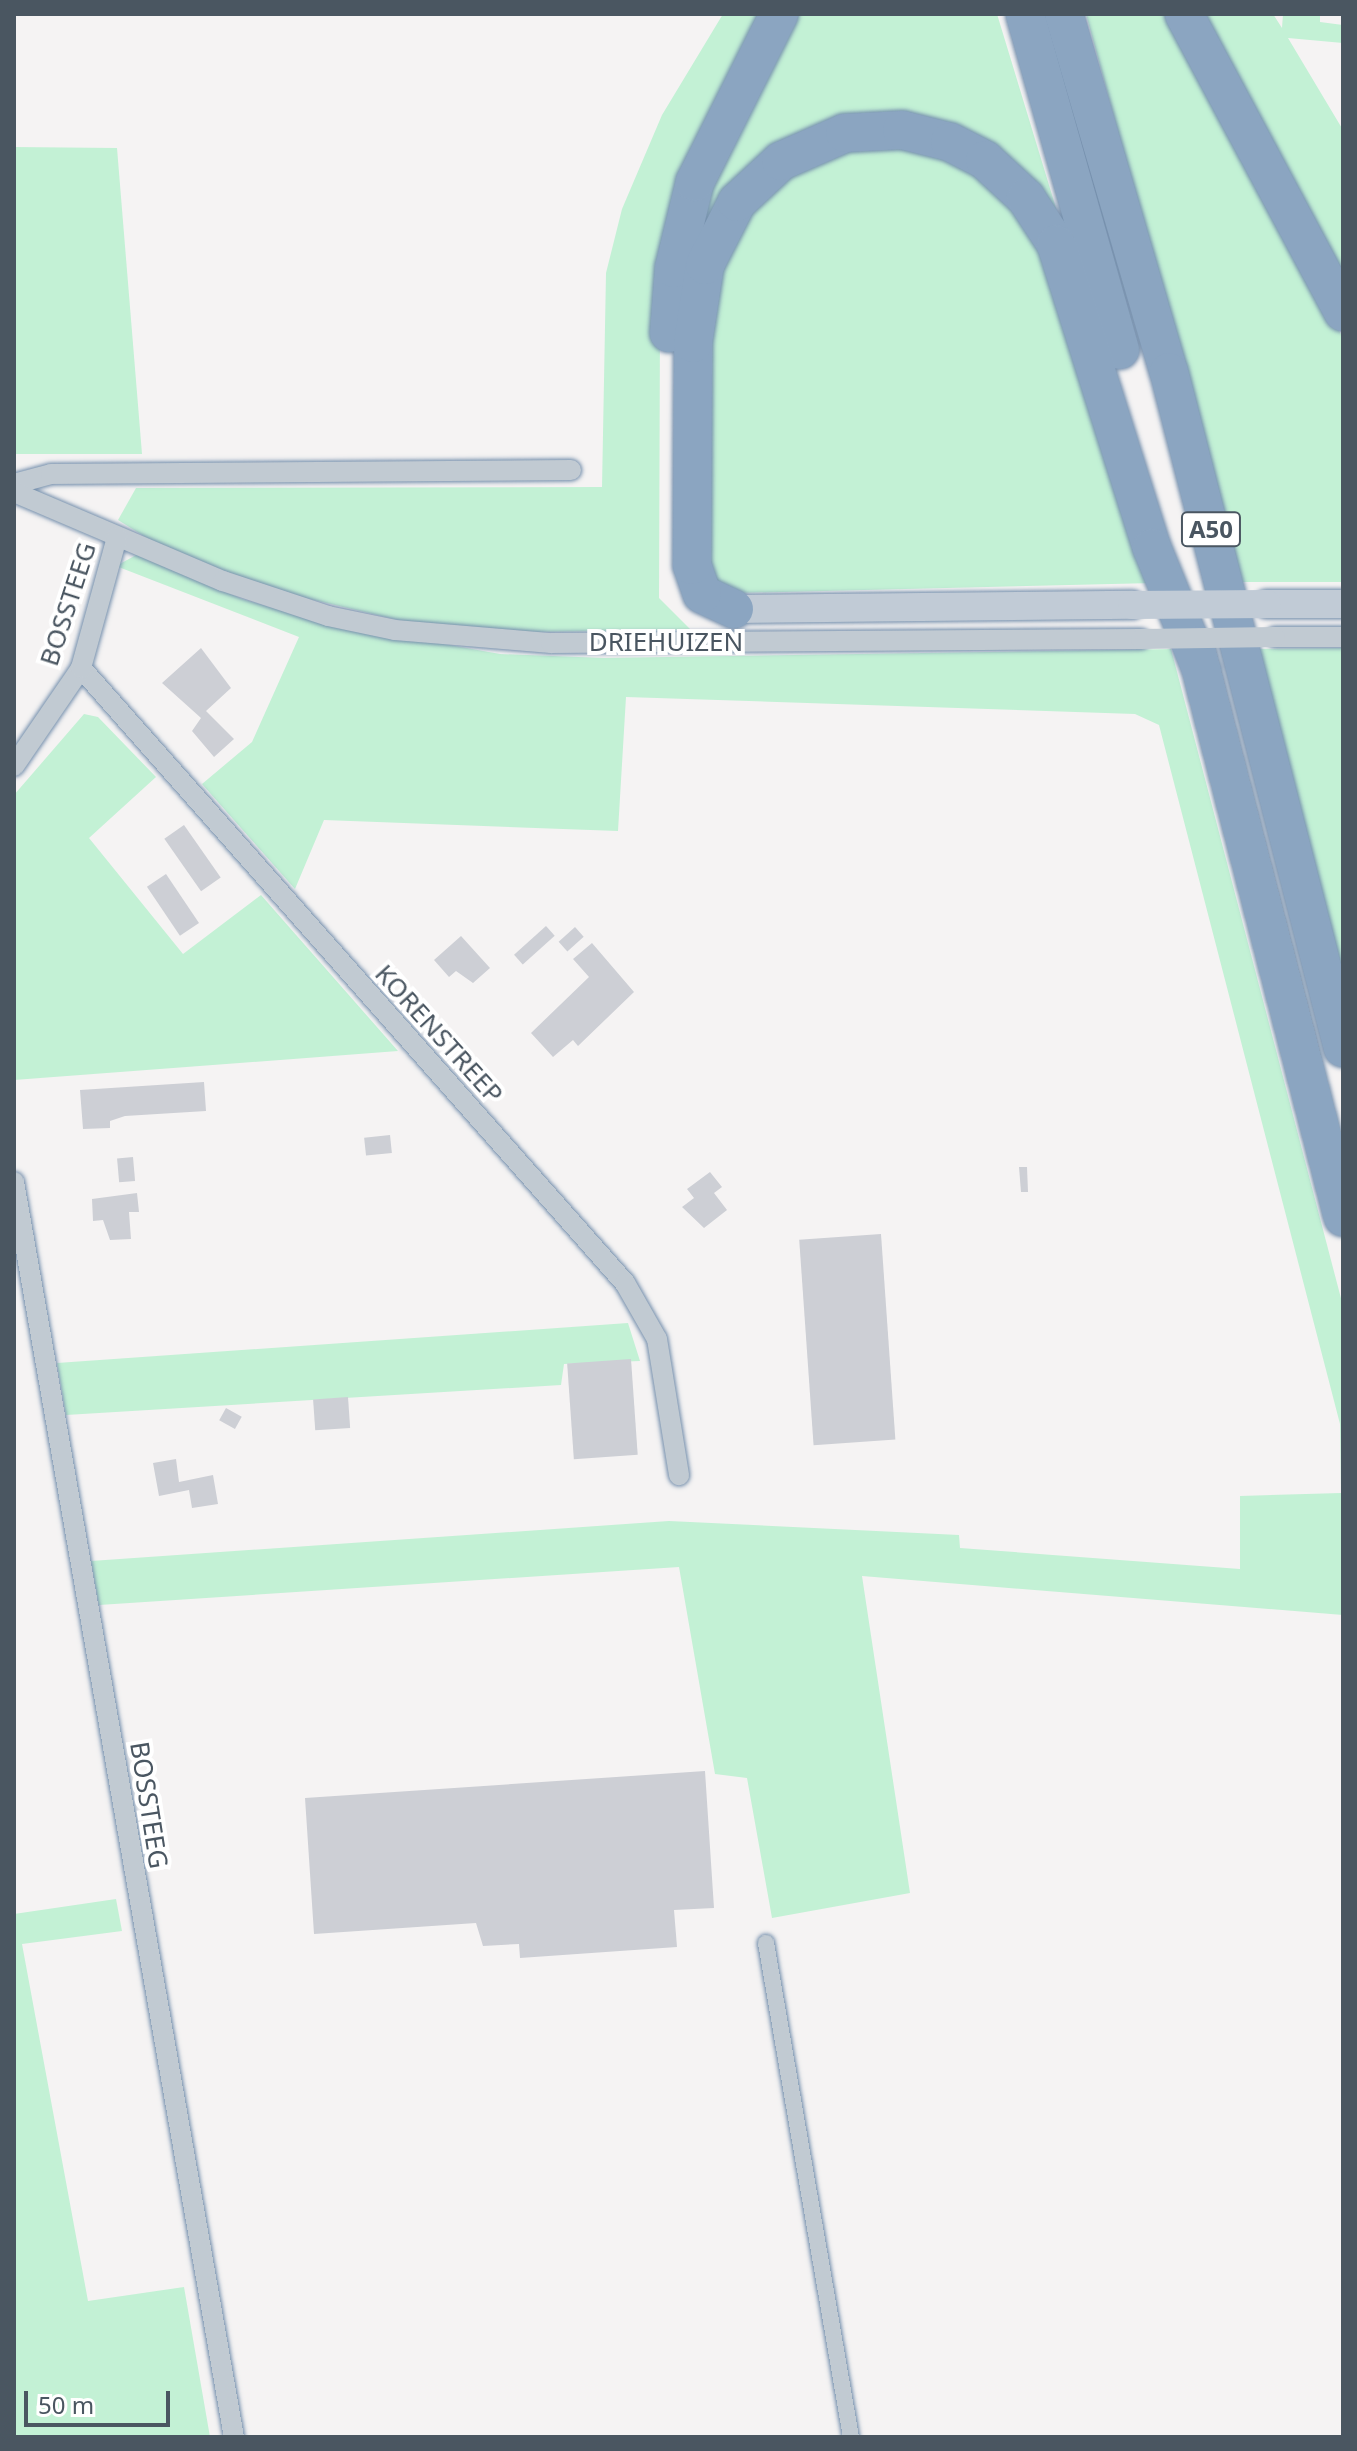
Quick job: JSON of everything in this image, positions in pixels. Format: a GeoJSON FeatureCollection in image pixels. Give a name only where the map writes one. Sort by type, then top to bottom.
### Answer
{"type":"FeatureCollection","features":[{"type":"Feature","properties":{"kind":"highway"},"geometry":{"type":"LineString","coordinates":[[734,609],[688,604],[670,572],[670,309],[695,182],[779,14]]}},
{"type":"Feature","properties":{"kind":"highway","name":"A50"},"geometry":{"type":"LineString","coordinates":[[1025,14],[1202,671],[1343,1217]]}},
{"type":"Feature","properties":{"kind":"highway","name":"A50"},"geometry":{"type":"LineString","coordinates":[[1064,14],[1169,372],[1343,1048]]}},
{"type":"Feature","properties":{"kind":"highway"},"geometry":{"type":"LineString","coordinates":[[1184,14],[1343,312]]}},
{"type":"Feature","properties":{"kind":"highway","name":"A50"},"geometry":{"type":"LineString","coordinates":[[734,609],[702,594],[692,565],[693,343],[705,265],[737,202],[781,161],[845,133],[902,130],[950,142],[985,160],[1026,198],[1056,244],[1152,548],[1202,671]]}},
{"type":"Feature","properties":{"kind":"main road","name":"DRIEHUIZEN"},"geometry":{"type":"LineString","coordinates":[[734,609],[1343,604]]}},
{"type":"Feature","properties":{"kind":"street"},"geometry":{"type":"LineString","coordinates":[[14,484],[51,474],[571,470]]}},
{"type":"Feature","properties":{"kind":"street","name":"DRIEHUIZEN"},"geometry":{"type":"LineString","coordinates":[[14,492],[117,537],[328,616],[454,637],[551,643],[1343,637]]}},
{"type":"Feature","properties":{"kind":"street","name":"BOSSTEEG"},"geometry":{"type":"LineString","coordinates":[[14,766],[81,668],[117,537]]}},
{"type":"Feature","properties":{"kind":"street","name":"KORENSTREEP"},"geometry":{"type":"LineString","coordinates":[[81,668],[625,1283],[657,1339],[679,1475]]}},
{"type":"Feature","properties":{"kind":"street","name":"BOSSTEEG"},"geometry":{"type":"LineString","coordinates":[[14,1182],[234,2437]]}},
{"type":"Feature","properties":{"kind":"street"},"geometry":{"type":"LineString","coordinates":[[766,1943],[851,2437]]}},
{"type":"Feature","properties":{"kind":"green space"},"geometry":{"type":"Polygon","coordinates":[[[723,14],[771,14],[660,323],[659,598],[691,630],[453,633],[259,587],[155,543],[118,520],[136,488],[602,487],[606,273],[622,209],[662,115],[723,14]]]}},
{"type":"Feature","properties":{"kind":"green space"},"geometry":{"type":"Polygon","coordinates":[[[786,14],[997,14],[1073,264],[1049,217],[879,121],[713,220],[687,242],[786,14]]]}},
{"type":"Feature","properties":{"kind":"green space"},"geometry":{"type":"Polygon","coordinates":[[[1086,14],[1166,14],[1343,338],[1343,582],[1240,582],[1086,14]]]}},
{"type":"Feature","properties":{"kind":"green space"},"geometry":{"type":"Polygon","coordinates":[[[1198,14],[1273,14],[1282,28],[1283,14],[1320,14],[1320,22],[1343,25],[1343,43],[1288,38],[1343,130],[1343,282],[1198,14]]]}},
{"type":"Feature","properties":{"kind":"green space"},"geometry":{"type":"Polygon","coordinates":[[[855,140],[954,153],[1036,232],[1154,583],[737,593],[714,580],[701,555],[702,314],[752,195],[855,140]]]}},
{"type":"Feature","properties":{"kind":"green space"},"geometry":{"type":"Polygon","coordinates":[[[14,147],[117,148],[142,454],[14,454],[14,147]]]}},
{"type":"Feature","properties":{"kind":"green space"},"geometry":{"type":"Polygon","coordinates":[[[138,554],[242,599],[327,623],[500,654],[604,658],[1171,649],[1343,1306],[1343,1615],[862,1576],[910,1893],[772,1918],[747,1778],[715,1774],[679,1567],[99,1605],[91,1561],[669,1521],[959,1535],[960,1548],[1240,1569],[1240,1496],[1341,1493],[1340,1424],[1159,725],[1135,714],[626,697],[618,831],[324,820],[295,889],[202,784],[252,742],[299,637],[116,566],[138,554]]]}},
{"type":"Feature","properties":{"kind":"green space"},"geometry":{"type":"Polygon","coordinates":[[[1343,648],[1343,975],[1258,649],[1343,648]]]}},
{"type":"Feature","properties":{"kind":"green space"},"geometry":{"type":"Polygon","coordinates":[[[84,714],[98,717],[156,777],[89,838],[183,954],[261,895],[398,1051],[14,1080],[14,795],[84,714]]]}},
{"type":"Feature","properties":{"kind":"green space"},"geometry":{"type":"Polygon","coordinates":[[[628,1323],[640,1361],[564,1364],[561,1385],[66,1415],[57,1363],[628,1323]]]}},
{"type":"Feature","properties":{"kind":"green space"},"geometry":{"type":"Polygon","coordinates":[[[116,1899],[122,1931],[22,1944],[88,2301],[184,2287],[210,2437],[14,2437],[14,1914],[116,1899]]]}},
{"type":"Feature","properties":{"kind":"building"},"geometry":{"type":"Polygon","coordinates":[[[201,648],[231,688],[206,711],[234,739],[214,757],[192,731],[201,718],[162,683],[201,648]]]}},
{"type":"Feature","properties":{"kind":"building"},"geometry":{"type":"Polygon","coordinates":[[[184,825],[221,877],[201,891],[164,839],[184,825]]]}},
{"type":"Feature","properties":{"kind":"building"},"geometry":{"type":"Polygon","coordinates":[[[166,874],[199,923],[180,936],[147,887],[166,874]]]}},
{"type":"Feature","properties":{"kind":"building"},"geometry":{"type":"Polygon","coordinates":[[[546,926],[555,936],[523,964],[514,955],[546,926]]]}},
{"type":"Feature","properties":{"kind":"building"},"geometry":{"type":"Polygon","coordinates":[[[575,927],[584,937],[567,951],[559,942],[575,927]]]}},
{"type":"Feature","properties":{"kind":"building"},"geometry":{"type":"Polygon","coordinates":[[[461,936],[490,968],[473,983],[456,971],[449,977],[434,960],[461,936]]]}},
{"type":"Feature","properties":{"kind":"building"},"geometry":{"type":"Polygon","coordinates":[[[592,943],[634,992],[578,1046],[573,1040],[553,1057],[531,1033],[589,977],[573,959],[592,943]]]}},
{"type":"Feature","properties":{"kind":"building"},"geometry":{"type":"Polygon","coordinates":[[[204,1082],[206,1111],[125,1116],[110,1121],[110,1128],[83,1129],[80,1090],[204,1082]]]}},
{"type":"Feature","properties":{"kind":"building"},"geometry":{"type":"Polygon","coordinates":[[[390,1135],[392,1153],[366,1156],[364,1138],[390,1135]]]}},
{"type":"Feature","properties":{"kind":"building"},"geometry":{"type":"Polygon","coordinates":[[[133,1157],[135,1181],[119,1182],[117,1158],[133,1157]]]}},
{"type":"Feature","properties":{"kind":"building"},"geometry":{"type":"Polygon","coordinates":[[[1019,1167],[1027,1167],[1028,1192],[1021,1192],[1019,1167]]]}},
{"type":"Feature","properties":{"kind":"building"},"geometry":{"type":"Polygon","coordinates":[[[710,1172],[722,1187],[714,1193],[727,1210],[704,1228],[682,1207],[694,1198],[687,1189],[710,1172]]]}},
{"type":"Feature","properties":{"kind":"building"},"geometry":{"type":"Polygon","coordinates":[[[137,1193],[139,1212],[129,1212],[131,1239],[110,1240],[103,1220],[93,1221],[92,1199],[137,1193]]]}},
{"type":"Feature","properties":{"kind":"building"},"geometry":{"type":"Polygon","coordinates":[[[881,1234],[895,1439],[814,1445],[799,1240],[881,1234]]]}},
{"type":"Feature","properties":{"kind":"building"},"geometry":{"type":"Polygon","coordinates":[[[631,1359],[638,1455],[574,1459],[567,1363],[631,1359]]]}},
{"type":"Feature","properties":{"kind":"building"},"geometry":{"type":"Polygon","coordinates":[[[348,1397],[350,1428],[315,1430],[313,1399],[348,1397]]]}},
{"type":"Feature","properties":{"kind":"building"},"geometry":{"type":"Polygon","coordinates":[[[226,1408],[242,1417],[235,1429],[219,1420],[226,1408]]]}},
{"type":"Feature","properties":{"kind":"building"},"geometry":{"type":"Polygon","coordinates":[[[176,1459],[179,1482],[213,1475],[218,1504],[192,1508],[189,1490],[159,1496],[153,1463],[176,1459]]]}},
{"type":"Feature","properties":{"kind":"building"},"geometry":{"type":"Polygon","coordinates":[[[705,1771],[714,1908],[674,1910],[677,1947],[520,1958],[519,1944],[483,1946],[476,1923],[314,1934],[305,1798],[705,1771]]]}}]}
